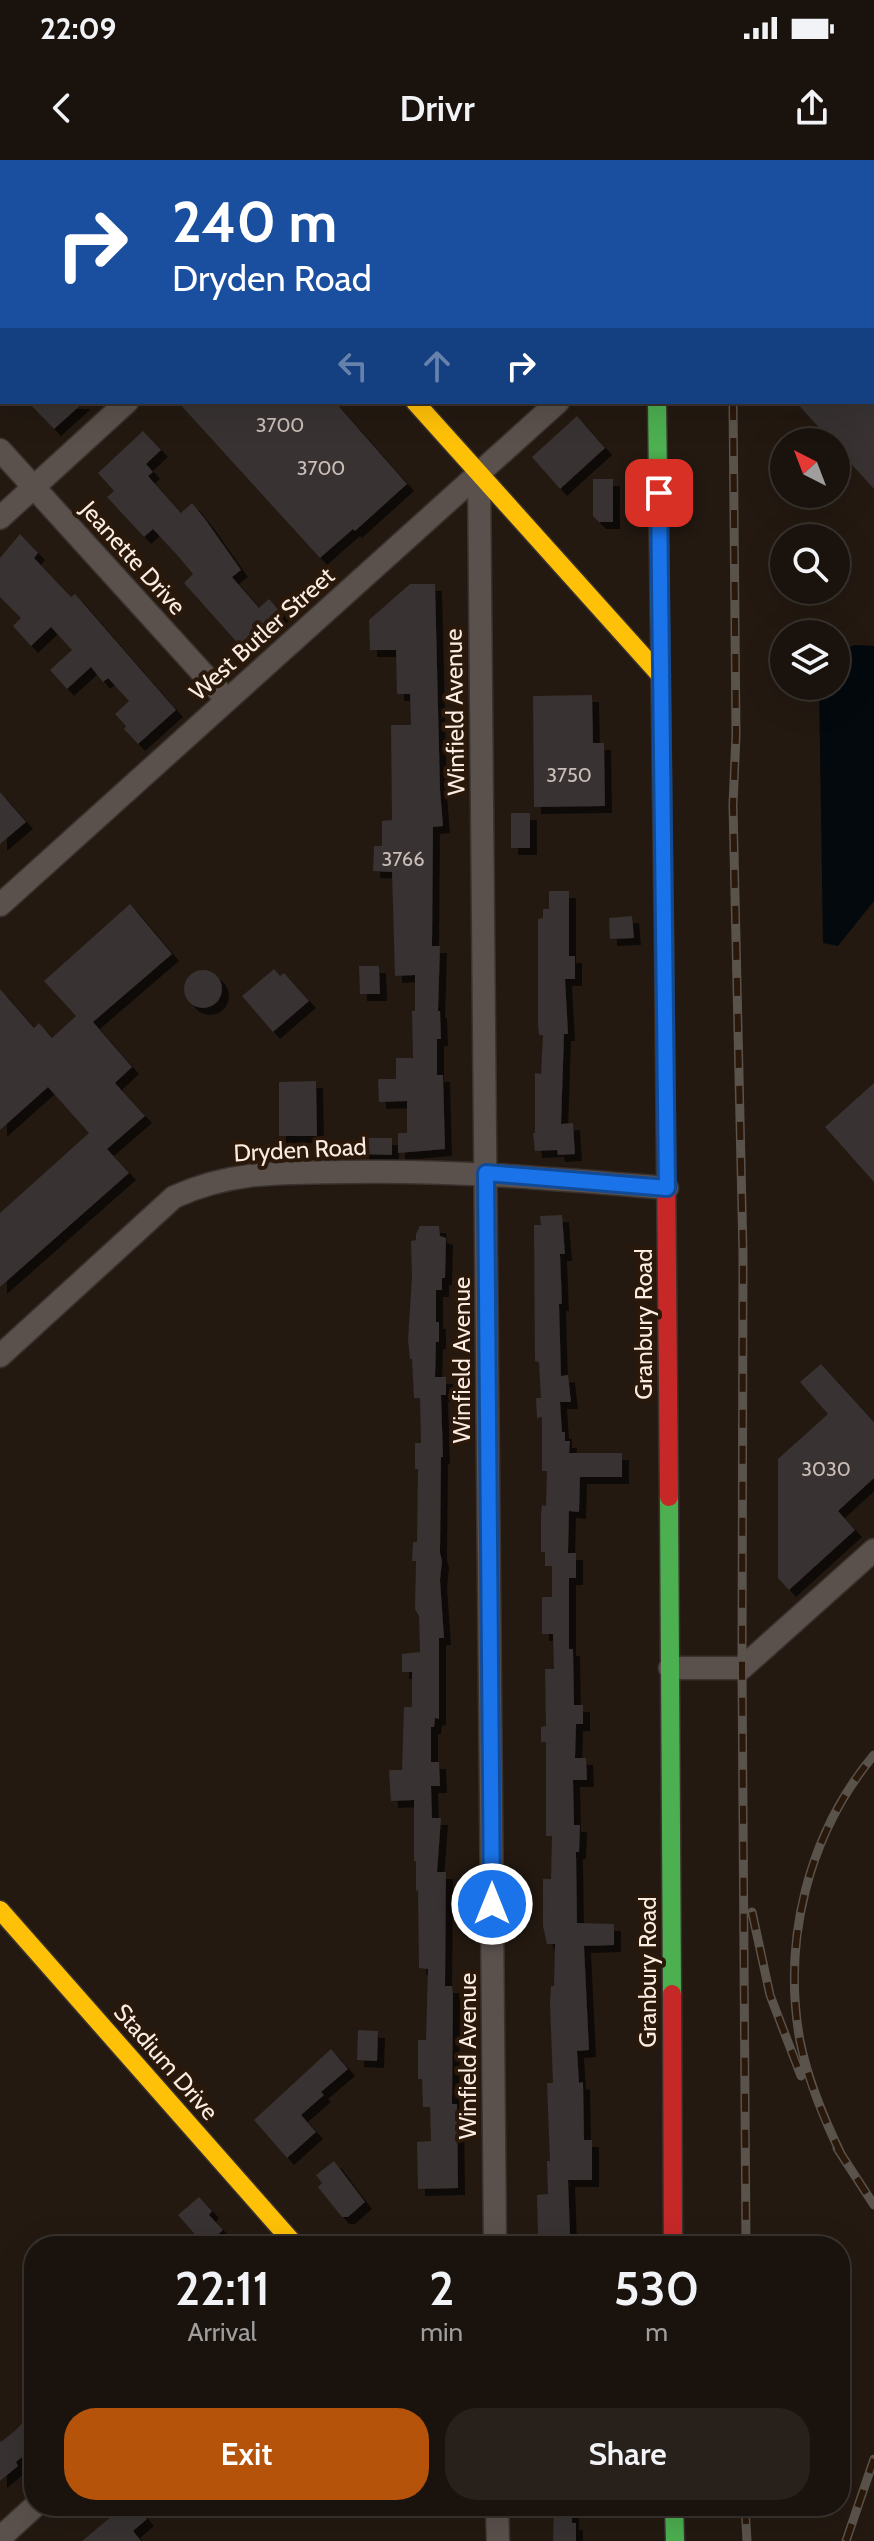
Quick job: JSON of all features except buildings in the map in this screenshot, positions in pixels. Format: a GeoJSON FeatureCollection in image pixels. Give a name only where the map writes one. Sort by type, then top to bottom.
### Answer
{"type":"FeatureCollection","features":[{"type":"Feature","properties":{"kind":"street"},"geometry":{"type":"LineString","coordinates":[[0,518],[125,404]]}},
{"type":"Feature","properties":{"kind":"street"},"geometry":{"type":"LineString","coordinates":[[417,404],[661,676]]}},
{"type":"Feature","properties":{"kind":"street","name":"West Butler Street"},"geometry":{"type":"LineString","coordinates":[[0,905],[556,404]]}},
{"type":"Feature","properties":{"kind":"street","name":"Granbury Road"},"geometry":{"type":"LineString","coordinates":[[657,404],[667,1188],[673,2236]]}},
{"type":"Feature","properties":{"kind":"street","name":"Jeanette Drive"},"geometry":{"type":"LineString","coordinates":[[0,450],[227,700]]}},
{"type":"Feature","properties":{"kind":"street","name":"Winfield Avenue"},"geometry":{"type":"LineString","coordinates":[[479,473],[495,2236]]}},
{"type":"Feature","properties":{"kind":"street","name":"Dryden Road"},"geometry":{"type":"LineString","coordinates":[[0,1356],[174,1197],[200,1185],[254,1173],[420,1171],[486,1173],[667,1188]]}},
{"type":"Feature","properties":{"kind":"street"},"geometry":{"type":"LineString","coordinates":[[670,1668],[742,1668],[874,1550]]}},
{"type":"Feature","properties":{"kind":"street","name":"Stadium Drive"},"geometry":{"type":"LineString","coordinates":[[0,1910],[287,2236]]}},
{"type":"Feature","properties":{"kind":"street"},"geometry":{"type":"LineString","coordinates":[[0,2538],[24,2516]]}},
{"type":"Feature","properties":{"kind":"street"},"geometry":{"type":"LineString","coordinates":[[497,2516],[498,2541]]}},
{"type":"Feature","properties":{"kind":"street"},"geometry":{"type":"LineString","coordinates":[[674,2516],[675,2541]]}},
{"type":"Feature","properties":{"kind":"shaded area"},"geometry":{"type":"Polygon","coordinates":[[[874,646],[874,901],[838,946],[823,943],[819,700],[850,700],[850,647],[874,646]]]}},
{"type":"Feature","properties":{"kind":"railway"},"geometry":{"type":"LineString","coordinates":[[733,404],[736,735],[733,805],[743,1254],[746,2236]]}},
{"type":"Feature","properties":{"kind":"railway"},"geometry":{"type":"LineString","coordinates":[[842,2156],[817,2100],[800,2041],[795,2003],[798,1927],[817,1854],[832,1819],[874,1755]]}},
{"type":"Feature","properties":{"kind":"railway"},"geometry":{"type":"LineString","coordinates":[[752,1912],[770,1995],[801,2076]]}},
{"type":"Feature","properties":{"kind":"railway"},"geometry":{"type":"LineString","coordinates":[[837,2148],[874,2205]]}},
{"type":"Feature","properties":{"kind":"railway"},"geometry":{"type":"LineString","coordinates":[[846,2541],[874,2459]]}},
{"type":"Feature","properties":{"kind":"railway"},"geometry":{"type":"LineString","coordinates":[[746,2516],[747,2541]]}},
{"type":"Feature","properties":{"kind":"traffic: fast"},"geometry":{"type":"LineString","coordinates":[[657,404],[664,940]]}},
{"type":"Feature","properties":{"kind":"traffic: fast"},"geometry":{"type":"LineString","coordinates":[[669,1497],[672,1994]]}},
{"type":"Feature","properties":{"kind":"traffic: fast"},"geometry":{"type":"LineString","coordinates":[[674,2516],[675,2541]]}},
{"type":"Feature","properties":{"kind":"traffic: slow"},"geometry":{"type":"LineString","coordinates":[[417,404],[661,676]]}},
{"type":"Feature","properties":{"kind":"traffic: slow"},"geometry":{"type":"LineString","coordinates":[[0,1910],[287,2236]]}},
{"type":"Feature","properties":{"kind":"traffic: jam"},"geometry":{"type":"LineString","coordinates":[[664,940],[669,1497]]}},
{"type":"Feature","properties":{"kind":"traffic: jam"},"geometry":{"type":"LineString","coordinates":[[672,1994],[673,2236]]}},
{"type":"Feature","properties":{"kind":"route"},"geometry":{"type":"LineString","coordinates":[[492,1904],[486,1173],[667,1188],[659,493]]}}]}
